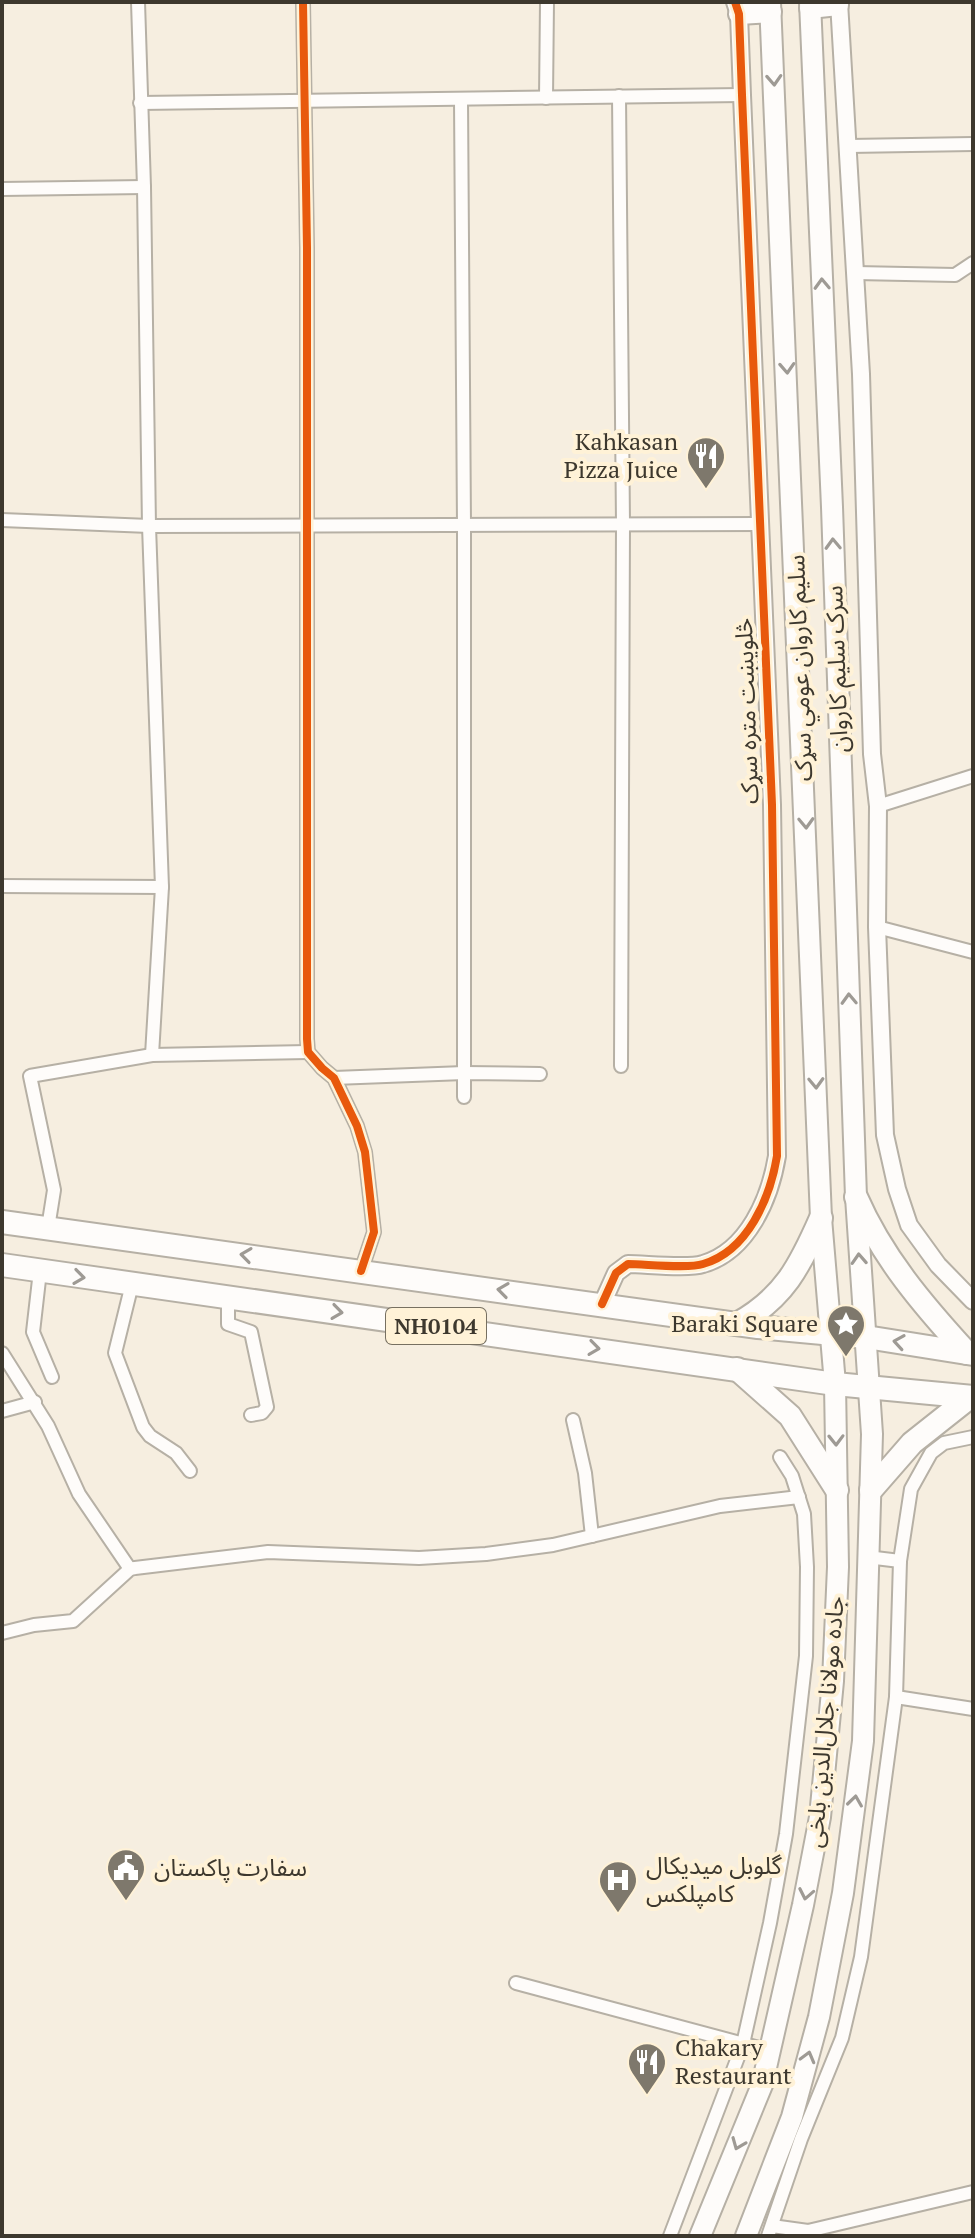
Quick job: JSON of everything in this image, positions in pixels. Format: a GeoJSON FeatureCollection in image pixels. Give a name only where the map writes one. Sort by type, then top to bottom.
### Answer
{"type":"FeatureCollection","features":[{"type":"Feature","properties":{"kind":"highway"},"geometry":{"type":"LineString","coordinates":[[856,1197],[871,1232],[886,1256],[929,1311],[970,1353]]}},
{"type":"Feature","properties":{"kind":"highway"},"geometry":{"type":"LineString","coordinates":[[737,1324],[763,1309],[790,1280],[821,1218]]}},
{"type":"Feature","properties":{"kind":"highway","name":"NH0104"},"geometry":{"type":"LineString","coordinates":[[2,1222],[737,1324],[866,1337],[970,1353]]}},
{"type":"Feature","properties":{"kind":"highway","name":"NH0104"},"geometry":{"type":"LineString","coordinates":[[2,1265],[835,1384],[972,1397]]}},
{"type":"Feature","properties":{"kind":"highway"},"geometry":{"type":"LineString","coordinates":[[736,1368],[790,1416],[837,1490]]}},
{"type":"Feature","properties":{"kind":"highway"},"geometry":{"type":"LineString","coordinates":[[871,1490],[912,1443],[972,1397]]}},
{"type":"Feature","properties":{"kind":"main road"},"geometry":{"type":"LineString","coordinates":[[810,5],[838,4]]}},
{"type":"Feature","properties":{"kind":"main road","name":"سرک سلیم کاروان"},"geometry":{"type":"LineString","coordinates":[[810,5],[856,1197],[866,1337]]}},
{"type":"Feature","properties":{"kind":"main road"},"geometry":{"type":"LineString","coordinates":[[737,8],[770,7]]}},
{"type":"Feature","properties":{"kind":"main road","name":"سلیم کاروان عومي سړک"},"geometry":{"type":"LineString","coordinates":[[770,7],[821,1218],[830,1334]]}},
{"type":"Feature","properties":{"kind":"main road","name":"جاده مولانا جلال‌الدین بلخی"},"geometry":{"type":"LineString","coordinates":[[700,2236],[762,2085],[820,1817],[833,1681],[838,1567],[835,1384],[830,1334]]}},
{"type":"Feature","properties":{"kind":"main road","name":"جاده مولانا جلال‌الدین بلخی"},"geometry":{"type":"LineString","coordinates":[[746,2236],[792,2117],[819,2017],[843,1893],[863,1741],[871,1490],[866,1337]]}},
{"type":"Feature","properties":{"kind":"street"},"geometry":{"type":"LineString","coordinates":[[138,2],[149,526],[162,887],[152,1055]]}},
{"type":"Feature","properties":{"kind":"street"},"geometry":{"type":"LineString","coordinates":[[303,2],[308,263],[308,1052],[334,1078],[357,1126],[365,1152],[374,1232],[361,1271]]}},
{"type":"Feature","properties":{"kind":"street"},"geometry":{"type":"LineString","coordinates":[[546,98],[547,2]]}},
{"type":"Feature","properties":{"kind":"street"},"geometry":{"type":"LineString","coordinates":[[838,4],[856,273],[872,754],[878,806],[877,927],[885,1135],[909,1225],[938,1265],[973,1301]]}},
{"type":"Feature","properties":{"kind":"street","name":"څلویښت متره سړک"},"geometry":{"type":"LineString","coordinates":[[602,1304],[616,1273],[628,1264],[702,1265],[728,1250],[751,1227],[765,1206],[773,1184],[777,1156],[772,805],[737,8]]}},
{"type":"Feature","properties":{"kind":"street"},"geometry":{"type":"LineString","coordinates":[[140,103],[742,95]]}},
{"type":"Feature","properties":{"kind":"street"},"geometry":{"type":"LineString","coordinates":[[619,96],[623,524],[621,1066]]}},
{"type":"Feature","properties":{"kind":"street"},"geometry":{"type":"LineString","coordinates":[[461,100],[464,1097]]}},
{"type":"Feature","properties":{"kind":"street"},"geometry":{"type":"LineString","coordinates":[[849,146],[973,144]]}},
{"type":"Feature","properties":{"kind":"street"},"geometry":{"type":"LineString","coordinates":[[2,189],[144,187]]}},
{"type":"Feature","properties":{"kind":"street"},"geometry":{"type":"LineString","coordinates":[[856,273],[955,275],[973,263]]}},
{"type":"Feature","properties":{"kind":"street"},"geometry":{"type":"LineString","coordinates":[[2,520],[149,526],[760,524]]}},
{"type":"Feature","properties":{"kind":"street"},"geometry":{"type":"LineString","coordinates":[[878,806],[973,776]]}},
{"type":"Feature","properties":{"kind":"street"},"geometry":{"type":"LineString","coordinates":[[2,886],[162,887]]}},
{"type":"Feature","properties":{"kind":"street"},"geometry":{"type":"LineString","coordinates":[[877,927],[972,956]]}},
{"type":"Feature","properties":{"kind":"street"},"geometry":{"type":"LineString","coordinates":[[48,1228],[54,1190],[30,1076],[152,1055],[308,1052]]}},
{"type":"Feature","properties":{"kind":"street"},"geometry":{"type":"LineString","coordinates":[[334,1078],[464,1073],[540,1074]]}},
{"type":"Feature","properties":{"kind":"street"},"geometry":{"type":"LineString","coordinates":[[40,1271],[33,1332],[52,1377]]}},
{"type":"Feature","properties":{"kind":"street"},"geometry":{"type":"LineString","coordinates":[[132,1284],[116,1346],[117,1360],[143,1427],[150,1436],[176,1453],[190,1471]]}},
{"type":"Feature","properties":{"kind":"street"},"geometry":{"type":"LineString","coordinates":[[228,1297],[228,1324],[251,1332],[267,1407],[262,1413],[251,1415]]}},
{"type":"Feature","properties":{"kind":"street"},"geometry":{"type":"LineString","coordinates":[[2,1353],[35,1402],[79,1494],[130,1569]]}},
{"type":"Feature","properties":{"kind":"street"},"geometry":{"type":"LineString","coordinates":[[2,1411],[35,1402]]}},
{"type":"Feature","properties":{"kind":"street"},"geometry":{"type":"LineString","coordinates":[[573,1420],[585,1473],[592,1536]]}},
{"type":"Feature","properties":{"kind":"street"},"geometry":{"type":"LineString","coordinates":[[973,1437],[944,1443],[931,1453],[911,1489],[900,1561],[896,1697],[861,1957],[842,2038],[801,2139],[770,2231],[808,2231],[973,2192]]}},
{"type":"Feature","properties":{"kind":"street"},"geometry":{"type":"LineString","coordinates":[[670,2236],[743,2044],[786,1834],[806,1656],[807,1567],[804,1514],[792,1476],[780,1457]]}},
{"type":"Feature","properties":{"kind":"street"},"geometry":{"type":"LineString","coordinates":[[2,1633],[34,1625],[73,1621],[130,1569],[268,1552],[419,1558],[459,1556],[553,1545],[720,1506],[799,1497]]}},
{"type":"Feature","properties":{"kind":"street"},"geometry":{"type":"LineString","coordinates":[[867,1557],[900,1561]]}},
{"type":"Feature","properties":{"kind":"street"},"geometry":{"type":"LineString","coordinates":[[896,1697],[973,1709]]}},
{"type":"Feature","properties":{"kind":"street"},"geometry":{"type":"LineString","coordinates":[[516,1983],[770,2051]]}},
{"type":"Feature","properties":{"kind":"cycle path"},"geometry":{"type":"LineString","coordinates":[[303,2],[307,248],[307,1039],[308,1052],[334,1078],[357,1126],[365,1152],[374,1232],[361,1271]]}},
{"type":"Feature","properties":{"kind":"cycle path"},"geometry":{"type":"LineString","coordinates":[[602,1304],[616,1273],[628,1264],[703,1264],[733,1248],[762,1205],[777,1156],[772,805],[739,14],[735,2]]}},
{"type":"Feature","properties":{"kind":"place","name":"Kahkasan Pizza Juice"},"geometry":{"type":"Point","coordinates":[706,490]}},
{"type":"Feature","properties":{"kind":"place","name":"Baraki Square"},"geometry":{"type":"Point","coordinates":[846,1358]}},
{"type":"Feature","properties":{"kind":"place","name":"سفارت پاکستان"},"geometry":{"type":"Point","coordinates":[126,1902]}},
{"type":"Feature","properties":{"kind":"place","name":"گلوبل میدیکال کامپلکس"},"geometry":{"type":"Point","coordinates":[618,1914]}},
{"type":"Feature","properties":{"kind":"place","name":"Chakary Restaurant"},"geometry":{"type":"Point","coordinates":[647,2096]}}]}
